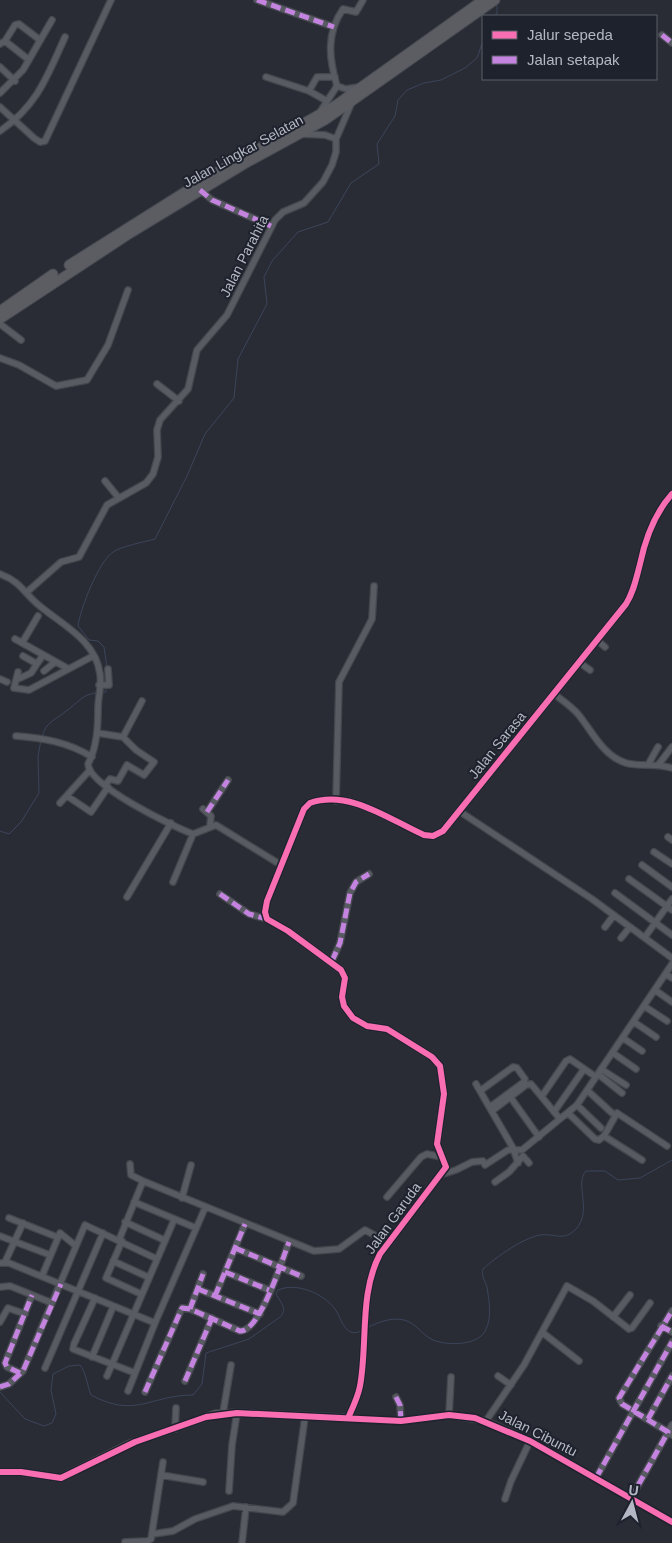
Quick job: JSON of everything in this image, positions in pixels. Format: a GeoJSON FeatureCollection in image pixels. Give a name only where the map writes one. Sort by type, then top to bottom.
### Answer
{"type":"FeatureCollection","features":[{"type":"Feature","properties":{"kind":"main road","name":"Jalan Lingkar Selatan"},"geometry":{"type":"LineString","coordinates":[[0,311],[238,159],[318,116],[483,0]]}},
{"type":"Feature","properties":{"kind":"main road","name":"Jalan Lingkar Selatan"},"geometry":{"type":"LineString","coordinates":[[0,319],[127,231],[301,134],[352,102],[494,0]]}},
{"type":"Feature","properties":{"kind":"street"},"geometry":{"type":"LineString","coordinates":[[0,107],[14,122],[34,138],[40,142],[44,141],[112,0]]}},
{"type":"Feature","properties":{"kind":"street"},"geometry":{"type":"LineString","coordinates":[[257,0],[334,27]]}},
{"type":"Feature","properties":{"kind":"street"},"geometry":{"type":"LineString","coordinates":[[337,86],[330,50],[334,27],[343,9],[356,12],[363,0]]}},
{"type":"Feature","properties":{"kind":"street"},"geometry":{"type":"LineString","coordinates":[[0,93],[15,81],[52,20]]}},
{"type":"Feature","properties":{"kind":"street"},"geometry":{"type":"LineString","coordinates":[[29,60],[3,42],[15,25],[19,24],[40,40]]}},
{"type":"Feature","properties":{"kind":"street"},"geometry":{"type":"LineString","coordinates":[[662,35],[672,43]]}},
{"type":"Feature","properties":{"kind":"street"},"geometry":{"type":"LineString","coordinates":[[0,131],[14,122],[29,108],[39,94],[65,37]]}},
{"type":"Feature","properties":{"kind":"street"},"geometry":{"type":"LineString","coordinates":[[0,67],[15,81]]}},
{"type":"Feature","properties":{"kind":"street"},"geometry":{"type":"LineString","coordinates":[[266,77],[309,91],[327,101]]}},
{"type":"Feature","properties":{"kind":"street"},"geometry":{"type":"LineString","coordinates":[[309,91],[316,77],[334,78]]}},
{"type":"Feature","properties":{"kind":"street"},"geometry":{"type":"LineString","coordinates":[[337,86],[346,89],[364,85]]}},
{"type":"Feature","properties":{"kind":"street"},"geometry":{"type":"LineString","coordinates":[[318,116],[337,86]]}},
{"type":"Feature","properties":{"kind":"street","name":"Jalan Parahita"},"geometry":{"type":"LineString","coordinates":[[28,592],[61,562],[79,557],[107,505],[118,497],[148,482],[158,457],[157,430],[160,420],[188,389],[197,350],[231,308],[271,226],[283,212],[304,203],[322,182],[332,165],[336,152],[336,139],[352,102]]}},
{"type":"Feature","properties":{"kind":"street"},"geometry":{"type":"LineString","coordinates":[[301,134],[325,135],[336,139]]}},
{"type":"Feature","properties":{"kind":"street"},"geometry":{"type":"LineString","coordinates":[[200,190],[212,200],[271,226]]}},
{"type":"Feature","properties":{"kind":"street"},"geometry":{"type":"LineString","coordinates":[[0,358],[19,365],[56,386],[87,380],[106,348],[128,290]]}},
{"type":"Feature","properties":{"kind":"street"},"geometry":{"type":"LineString","coordinates":[[0,324],[21,340]]}},
{"type":"Feature","properties":{"kind":"street"},"geometry":{"type":"LineString","coordinates":[[157,384],[179,401]]}},
{"type":"Feature","properties":{"kind":"street"},"geometry":{"type":"LineString","coordinates":[[104,481],[118,497]]}},
{"type":"Feature","properties":{"kind":"street","name":"Jalan Sarasa"},"geometry":{"type":"LineString","coordinates":[[281,865],[306,806],[314,802],[336,801],[364,806],[429,836],[443,831],[598,641],[634,589],[648,538],[658,514],[672,494]]}},
{"type":"Feature","properties":{"kind":"street"},"geometry":{"type":"LineString","coordinates":[[0,574],[14,579],[40,607],[75,631],[93,656],[99,668],[103,686]]}},
{"type":"Feature","properties":{"kind":"street"},"geometry":{"type":"LineString","coordinates":[[336,801],[339,761],[339,682],[372,619],[374,586]]}},
{"type":"Feature","properties":{"kind":"street"},"geometry":{"type":"LineString","coordinates":[[22,643],[38,616]]}},
{"type":"Feature","properties":{"kind":"street"},"geometry":{"type":"LineString","coordinates":[[15,639],[67,668]]}},
{"type":"Feature","properties":{"kind":"street"},"geometry":{"type":"LineString","coordinates":[[598,641],[605,647]]}},
{"type":"Feature","properties":{"kind":"street"},"geometry":{"type":"LineString","coordinates":[[16,680],[31,673],[43,655]]}},
{"type":"Feature","properties":{"kind":"street"},"geometry":{"type":"LineString","coordinates":[[23,656],[37,664]]}},
{"type":"Feature","properties":{"kind":"street"},"geometry":{"type":"LineString","coordinates":[[18,672],[15,690],[29,690],[67,668],[93,656]]}},
{"type":"Feature","properties":{"kind":"street"},"geometry":{"type":"LineString","coordinates":[[44,671],[55,662]]}},
{"type":"Feature","properties":{"kind":"street"},"geometry":{"type":"LineString","coordinates":[[580,663],[590,670]]}},
{"type":"Feature","properties":{"kind":"street"},"geometry":{"type":"LineString","coordinates":[[108,669],[103,686],[92,757],[88,764],[89,771],[106,786],[171,824],[193,834]]}},
{"type":"Feature","properties":{"kind":"street"},"geometry":{"type":"LineString","coordinates":[[0,679],[7,682]]}},
{"type":"Feature","properties":{"kind":"street"},"geometry":{"type":"LineString","coordinates":[[554,694],[574,710],[610,754],[624,762],[659,764],[672,768]]}},
{"type":"Feature","properties":{"kind":"street"},"geometry":{"type":"LineString","coordinates":[[123,737],[142,701]]}},
{"type":"Feature","properties":{"kind":"street"},"geometry":{"type":"LineString","coordinates":[[67,796],[91,812],[110,779],[118,781],[127,765],[144,775],[154,762],[136,750],[123,737],[97,733]]}},
{"type":"Feature","properties":{"kind":"street"},"geometry":{"type":"LineString","coordinates":[[16,736],[52,740],[76,748],[92,757]]}},
{"type":"Feature","properties":{"kind":"street"},"geometry":{"type":"LineString","coordinates":[[649,763],[658,747]]}},
{"type":"Feature","properties":{"kind":"street"},"geometry":{"type":"LineString","coordinates":[[659,764],[672,747]]}},
{"type":"Feature","properties":{"kind":"street"},"geometry":{"type":"LineString","coordinates":[[60,804],[89,771]]}},
{"type":"Feature","properties":{"kind":"street"},"geometry":{"type":"LineString","coordinates":[[210,826],[212,817],[205,811],[228,780]]}},
{"type":"Feature","properties":{"kind":"street"},"geometry":{"type":"LineString","coordinates":[[459,811],[614,915],[672,958]]}},
{"type":"Feature","properties":{"kind":"street"},"geometry":{"type":"LineString","coordinates":[[126,897],[171,824]]}},
{"type":"Feature","properties":{"kind":"street"},"geometry":{"type":"LineString","coordinates":[[173,882],[193,834],[210,826],[220,826],[281,865],[264,912],[267,919]]}},
{"type":"Feature","properties":{"kind":"street"},"geometry":{"type":"LineString","coordinates":[[654,852],[672,864]]}},
{"type":"Feature","properties":{"kind":"street"},"geometry":{"type":"LineString","coordinates":[[642,865],[672,887]]}},
{"type":"Feature","properties":{"kind":"street"},"geometry":{"type":"LineString","coordinates":[[332,961],[340,943],[350,893],[356,882],[369,874]]}},
{"type":"Feature","properties":{"kind":"street"},"geometry":{"type":"LineString","coordinates":[[629,879],[670,908]]}},
{"type":"Feature","properties":{"kind":"street"},"geometry":{"type":"LineString","coordinates":[[615,893],[672,935]]}},
{"type":"Feature","properties":{"kind":"street"},"geometry":{"type":"LineString","coordinates":[[220,894],[249,914],[267,919],[332,961],[344,976],[342,997],[353,1018],[367,1026],[387,1029],[432,1058],[440,1066],[444,1094],[437,1144],[446,1165],[440,1176]]}},
{"type":"Feature","properties":{"kind":"street"},"geometry":{"type":"LineString","coordinates":[[645,938],[655,923],[670,908],[672,899]]}},
{"type":"Feature","properties":{"kind":"street"},"geometry":{"type":"LineString","coordinates":[[605,927],[614,915]]}},
{"type":"Feature","properties":{"kind":"street"},"geometry":{"type":"LineString","coordinates":[[621,938],[630,927]]}},
{"type":"Feature","properties":{"kind":"street"},"geometry":{"type":"LineString","coordinates":[[440,1176],[476,1160],[483,1161],[485,1165],[505,1151],[513,1148],[522,1150],[577,1105],[672,964]]}},
{"type":"Feature","properties":{"kind":"street"},"geometry":{"type":"LineString","coordinates":[[666,974],[672,978]]}},
{"type":"Feature","properties":{"kind":"street"},"geometry":{"type":"LineString","coordinates":[[655,990],[672,1002]]}},
{"type":"Feature","properties":{"kind":"street"},"geometry":{"type":"LineString","coordinates":[[644,1006],[667,1021]]}},
{"type":"Feature","properties":{"kind":"street"},"geometry":{"type":"LineString","coordinates":[[634,1022],[656,1037]]}},
{"type":"Feature","properties":{"kind":"street"},"geometry":{"type":"LineString","coordinates":[[623,1038],[642,1051]]}},
{"type":"Feature","properties":{"kind":"street"},"geometry":{"type":"LineString","coordinates":[[613,1053],[636,1069]]}},
{"type":"Feature","properties":{"kind":"street"},"geometry":{"type":"LineString","coordinates":[[542,1096],[570,1059],[584,1070],[599,1073],[626,1085]]}},
{"type":"Feature","properties":{"kind":"street"},"geometry":{"type":"LineString","coordinates":[[480,1092],[513,1067],[517,1068],[525,1079],[524,1082],[491,1109]]}},
{"type":"Feature","properties":{"kind":"street"},"geometry":{"type":"LineString","coordinates":[[554,1112],[584,1070]]}},
{"type":"Feature","properties":{"kind":"street"},"geometry":{"type":"LineString","coordinates":[[599,1073],[622,1093]]}},
{"type":"Feature","properties":{"kind":"street"},"geometry":{"type":"LineString","coordinates":[[476,1084],[513,1148],[518,1163]]}},
{"type":"Feature","properties":{"kind":"street"},"geometry":{"type":"LineString","coordinates":[[491,1109],[511,1098],[528,1084],[533,1085],[560,1119]]}},
{"type":"Feature","properties":{"kind":"street"},"geometry":{"type":"LineString","coordinates":[[588,1091],[612,1113]]}},
{"type":"Feature","properties":{"kind":"street"},"geometry":{"type":"LineString","coordinates":[[511,1098],[539,1136]]}},
{"type":"Feature","properties":{"kind":"street"},"geometry":{"type":"LineString","coordinates":[[577,1105],[601,1128]]}},
{"type":"Feature","properties":{"kind":"street"},"geometry":{"type":"LineString","coordinates":[[568,1113],[595,1139],[599,1140],[604,1136],[617,1113],[667,1146]]}},
{"type":"Feature","properties":{"kind":"street"},"geometry":{"type":"LineString","coordinates":[[604,1136],[642,1160]]}},
{"type":"Feature","properties":{"kind":"street"},"geometry":{"type":"LineString","coordinates":[[387,1197],[421,1157],[427,1154],[442,1157]]}},
{"type":"Feature","properties":{"kind":"street"},"geometry":{"type":"LineString","coordinates":[[495,1182],[518,1163],[523,1156],[529,1163]]}},
{"type":"Feature","properties":{"kind":"street"},"geometry":{"type":"LineString","coordinates":[[130,1164],[130,1175],[314,1252],[335,1250],[344,1246],[365,1230],[389,1243]]}},
{"type":"Feature","properties":{"kind":"street"},"geometry":{"type":"LineString","coordinates":[[182,1198],[191,1165]]}},
{"type":"Feature","properties":{"kind":"street","name":"Jalan Garuda"},"geometry":{"type":"LineString","coordinates":[[348,1418],[358,1396],[361,1380],[371,1275],[380,1254],[440,1176]]}},
{"type":"Feature","properties":{"kind":"street"},"geometry":{"type":"LineString","coordinates":[[141,1294],[106,1278],[125,1222],[143,1181]]}},
{"type":"Feature","properties":{"kind":"street"},"geometry":{"type":"LineString","coordinates":[[134,1202],[196,1228]]}},
{"type":"Feature","properties":{"kind":"street"},"geometry":{"type":"LineString","coordinates":[[128,1391],[205,1208]]}},
{"type":"Feature","properties":{"kind":"street"},"geometry":{"type":"LineString","coordinates":[[9,1218],[57,1237]]}},
{"type":"Feature","properties":{"kind":"street"},"geometry":{"type":"LineString","coordinates":[[107,1376],[174,1220]]}},
{"type":"Feature","properties":{"kind":"street"},"geometry":{"type":"LineString","coordinates":[[125,1222],[164,1240]]}},
{"type":"Feature","properties":{"kind":"street"},"geometry":{"type":"LineString","coordinates":[[23,1223],[3,1263],[42,1276],[155,1323]]}},
{"type":"Feature","properties":{"kind":"street"},"geometry":{"type":"LineString","coordinates":[[215,1296],[245,1224]]}},
{"type":"Feature","properties":{"kind":"street"},"geometry":{"type":"LineString","coordinates":[[0,1387],[9,1384],[23,1371],[85,1225],[157,1259]]}},
{"type":"Feature","properties":{"kind":"street"},"geometry":{"type":"LineString","coordinates":[[42,1276],[57,1237],[61,1232],[76,1246]]}},
{"type":"Feature","properties":{"kind":"street"},"geometry":{"type":"LineString","coordinates":[[45,1368],[104,1233]]}},
{"type":"Feature","properties":{"kind":"street"},"geometry":{"type":"LineString","coordinates":[[0,1236],[50,1255]]}},
{"type":"Feature","properties":{"kind":"street"},"geometry":{"type":"LineString","coordinates":[[144,1392],[180,1309],[190,1309],[244,1331],[253,1326],[260,1314],[289,1242]]}},
{"type":"Feature","properties":{"kind":"street"},"geometry":{"type":"LineString","coordinates":[[235,1248],[301,1276]]}},
{"type":"Feature","properties":{"kind":"street"},"geometry":{"type":"LineString","coordinates":[[113,1261],[148,1277]]}},
{"type":"Feature","properties":{"kind":"street"},"geometry":{"type":"LineString","coordinates":[[225,1272],[269,1290]]}},
{"type":"Feature","properties":{"kind":"street"},"geometry":{"type":"LineString","coordinates":[[190,1309],[203,1274]]}},
{"type":"Feature","properties":{"kind":"street"},"geometry":{"type":"LineString","coordinates":[[0,1287],[10,1286],[52,1304]]}},
{"type":"Feature","properties":{"kind":"street"},"geometry":{"type":"LineString","coordinates":[[486,1421],[543,1333],[565,1288],[568,1286],[593,1301],[631,1329],[650,1303]]}},
{"type":"Feature","properties":{"kind":"street"},"geometry":{"type":"LineString","coordinates":[[198,1289],[260,1314]]}},
{"type":"Feature","properties":{"kind":"street"},"geometry":{"type":"LineString","coordinates":[[20,1373],[5,1364],[32,1295]]}},
{"type":"Feature","properties":{"kind":"street"},"geometry":{"type":"LineString","coordinates":[[613,1317],[630,1295]]}},
{"type":"Feature","properties":{"kind":"street"},"geometry":{"type":"LineString","coordinates":[[95,1298],[73,1347],[92,1357],[135,1373]]}},
{"type":"Feature","properties":{"kind":"street"},"geometry":{"type":"LineString","coordinates":[[92,1357],[113,1307]]}},
{"type":"Feature","properties":{"kind":"street"},"geometry":{"type":"LineString","coordinates":[[0,1322],[8,1308],[25,1314]]}},
{"type":"Feature","properties":{"kind":"street"},"geometry":{"type":"LineString","coordinates":[[670,1434],[622,1404],[619,1398],[672,1310]]}},
{"type":"Feature","properties":{"kind":"street"},"geometry":{"type":"LineString","coordinates":[[185,1382],[212,1318]]}},
{"type":"Feature","properties":{"kind":"street"},"geometry":{"type":"LineString","coordinates":[[661,1326],[672,1332]]}},
{"type":"Feature","properties":{"kind":"street"},"geometry":{"type":"LineString","coordinates":[[543,1333],[579,1361]]}},
{"type":"Feature","properties":{"kind":"street"},"geometry":{"type":"LineString","coordinates":[[596,1478],[672,1342]]}},
{"type":"Feature","properties":{"kind":"street"},"geometry":{"type":"LineString","coordinates":[[223,1414],[231,1366]]}},
{"type":"Feature","properties":{"kind":"street"},"geometry":{"type":"LineString","coordinates":[[498,1376],[511,1384]]}},
{"type":"Feature","properties":{"kind":"street"},"geometry":{"type":"LineString","coordinates":[[648,1419],[672,1376]]}},
{"type":"Feature","properties":{"kind":"street"},"geometry":{"type":"LineString","coordinates":[[449,1415],[451,1377]]}},
{"type":"Feature","properties":{"kind":"street"},"geometry":{"type":"LineString","coordinates":[[396,1397],[400,1405],[400,1421]]}},
{"type":"Feature","properties":{"kind":"street"},"geometry":{"type":"LineString","coordinates":[[175,1429],[176,1408]]}},
{"type":"Feature","properties":{"kind":"street"},"geometry":{"type":"LineString","coordinates":[[229,1491],[232,1445],[237,1413]]}},
{"type":"Feature","properties":{"kind":"street"},"geometry":{"type":"LineString","coordinates":[[0,1472],[21,1472],[61,1478],[129,1444],[206,1417],[223,1414],[348,1418]]}},
{"type":"Feature","properties":{"kind":"street","name":"Jalan Cibuntu"},"geometry":{"type":"LineString","coordinates":[[348,1418],[400,1421],[449,1415],[486,1421],[530,1441],[672,1522]]}},
{"type":"Feature","properties":{"kind":"street"},"geometry":{"type":"LineString","coordinates":[[153,1534],[173,1531],[194,1519],[227,1507],[246,1507],[283,1512],[293,1504],[305,1417]]}},
{"type":"Feature","properties":{"kind":"street"},"geometry":{"type":"LineString","coordinates":[[631,1498],[670,1434],[672,1426]]}},
{"type":"Feature","properties":{"kind":"street"},"geometry":{"type":"LineString","coordinates":[[505,1499],[513,1476],[530,1441]]}},
{"type":"Feature","properties":{"kind":"street"},"geometry":{"type":"LineString","coordinates":[[119,1543],[150,1540],[153,1534],[163,1462]]}},
{"type":"Feature","properties":{"kind":"street"},"geometry":{"type":"LineString","coordinates":[[161,1475],[203,1482]]}},
{"type":"Feature","properties":{"kind":"street"},"geometry":{"type":"LineString","coordinates":[[242,1543],[246,1507]]}},
{"type":"Feature","properties":{"kind":"waterway"},"geometry":{"type":"LineString","coordinates":[[496,15],[497,3]]}},
{"type":"Feature","properties":{"kind":"waterway"},"geometry":{"type":"LineString","coordinates":[[107,668],[104,647],[98,641],[89,640],[78,626],[86,597],[96,575],[113,552],[127,546],[155,539],[187,476],[205,434],[234,398],[238,359],[267,304],[264,277],[272,261],[298,232],[328,222],[351,183],[379,164],[377,144],[395,116],[398,100],[407,90],[424,83],[441,80],[465,68],[477,58],[482,44]]}},
{"type":"Feature","properties":{"kind":"waterway"},"geometry":{"type":"LineString","coordinates":[[103,692],[106,692],[106,686]]}},
{"type":"Feature","properties":{"kind":"waterway"},"geometry":{"type":"LineString","coordinates":[[42,737],[43,732],[51,722],[83,697],[96,693]]}},
{"type":"Feature","properties":{"kind":"waterway"},"geometry":{"type":"LineString","coordinates":[[0,831],[9,834],[21,822],[39,793],[38,756],[41,740]]}},
{"type":"Feature","properties":{"kind":"waterway"},"geometry":{"type":"LineString","coordinates":[[367,1328],[385,1321],[400,1319],[412,1324],[429,1338],[439,1342],[454,1344],[477,1339],[483,1335],[486,1329],[489,1314],[488,1292],[483,1269],[502,1254],[533,1237],[540,1235],[563,1236],[572,1233],[581,1222],[583,1214],[582,1183],[586,1171],[605,1171],[618,1180],[640,1178],[672,1160]]}},
{"type":"Feature","properties":{"kind":"waterway"},"geometry":{"type":"LineString","coordinates":[[0,1392],[25,1419],[44,1426],[52,1423],[56,1414],[51,1390],[53,1374],[69,1366],[80,1365],[91,1395],[107,1402],[132,1406],[165,1398],[193,1395],[202,1384],[206,1353],[249,1339],[280,1317],[284,1309],[276,1294],[278,1290],[285,1288],[293,1287],[309,1290],[324,1298],[335,1309],[348,1330],[356,1333],[361,1331]]}},
{"type":"Feature","properties":{"kind":"marked path"},"geometry":{"type":"LineString","coordinates":[[257,0],[334,27]]}},
{"type":"Feature","properties":{"kind":"marked path"},"geometry":{"type":"LineString","coordinates":[[662,35],[672,43]]}},
{"type":"Feature","properties":{"kind":"marked path"},"geometry":{"type":"LineString","coordinates":[[200,190],[212,200],[271,226]]}},
{"type":"Feature","properties":{"kind":"marked path"},"geometry":{"type":"LineString","coordinates":[[207,812],[228,780]]}},
{"type":"Feature","properties":{"kind":"marked path"},"geometry":{"type":"LineString","coordinates":[[332,961],[340,943],[350,893],[356,882],[369,874]]}},
{"type":"Feature","properties":{"kind":"marked path"},"geometry":{"type":"LineString","coordinates":[[220,894],[249,914],[267,919]]}},
{"type":"Feature","properties":{"kind":"marked path"},"geometry":{"type":"LineString","coordinates":[[215,1296],[245,1224]]}},
{"type":"Feature","properties":{"kind":"marked path"},"geometry":{"type":"LineString","coordinates":[[145,1392],[182,1308],[190,1309],[240,1331],[248,1328],[255,1320],[269,1294],[289,1242]]}},
{"type":"Feature","properties":{"kind":"marked path"},"geometry":{"type":"LineString","coordinates":[[235,1248],[301,1276]]}},
{"type":"Feature","properties":{"kind":"marked path"},"geometry":{"type":"LineString","coordinates":[[225,1272],[269,1290]]}},
{"type":"Feature","properties":{"kind":"marked path"},"geometry":{"type":"LineString","coordinates":[[190,1309],[203,1274]]}},
{"type":"Feature","properties":{"kind":"marked path"},"geometry":{"type":"LineString","coordinates":[[0,1387],[9,1384],[23,1371],[61,1284]]}},
{"type":"Feature","properties":{"kind":"marked path"},"geometry":{"type":"LineString","coordinates":[[198,1289],[260,1314]]}},
{"type":"Feature","properties":{"kind":"marked path"},"geometry":{"type":"LineString","coordinates":[[20,1373],[7,1367],[5,1363],[32,1295]]}},
{"type":"Feature","properties":{"kind":"marked path"},"geometry":{"type":"LineString","coordinates":[[631,1498],[668,1432],[622,1404],[619,1398],[672,1311]]}},
{"type":"Feature","properties":{"kind":"marked path"},"geometry":{"type":"LineString","coordinates":[[185,1381],[212,1318]]}},
{"type":"Feature","properties":{"kind":"marked path"},"geometry":{"type":"LineString","coordinates":[[661,1326],[672,1332]]}},
{"type":"Feature","properties":{"kind":"marked path"},"geometry":{"type":"LineString","coordinates":[[596,1478],[672,1342]]}},
{"type":"Feature","properties":{"kind":"marked path"},"geometry":{"type":"LineString","coordinates":[[648,1419],[672,1376]]}},
{"type":"Feature","properties":{"kind":"marked path"},"geometry":{"type":"LineString","coordinates":[[396,1397],[400,1405],[401,1421]]}},
{"type":"Feature","properties":{"kind":"cycle path"},"geometry":{"type":"LineString","coordinates":[[348,1418],[360,1386],[367,1302],[373,1269],[380,1254],[446,1167],[437,1144],[444,1094],[440,1066],[432,1057],[387,1029],[367,1026],[353,1018],[344,1006],[342,997],[345,978],[341,970],[288,931],[267,919],[265,912],[267,901],[304,809],[310,803],[325,800],[354,803],[369,808],[424,835],[433,836],[443,831],[626,604],[631,594],[652,527],[666,501],[672,494]]}},
{"type":"Feature","properties":{"kind":"cycle path"},"geometry":{"type":"LineString","coordinates":[[0,1472],[21,1472],[61,1478],[135,1442],[206,1417],[237,1413],[401,1421],[449,1415],[475,1418],[530,1441],[672,1522]]}}]}
